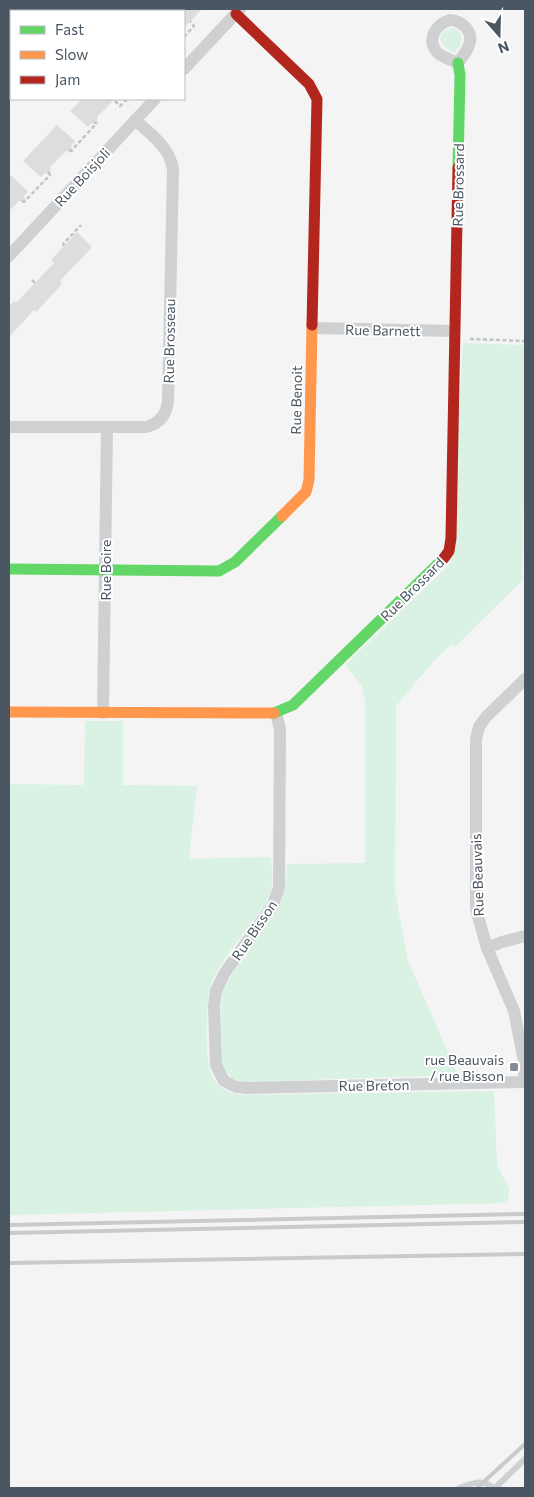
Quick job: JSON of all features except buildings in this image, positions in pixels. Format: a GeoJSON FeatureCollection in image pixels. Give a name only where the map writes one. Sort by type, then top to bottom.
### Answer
{"type":"FeatureCollection","features":[{"type":"Feature","properties":{"kind":"street"},"geometry":{"type":"LineString","coordinates":[[185,68],[238,11]]}},
{"type":"Feature","properties":{"kind":"street","name":"Rue Benoit"},"geometry":{"type":"LineString","coordinates":[[9,569],[219,571],[235,562],[306,492],[309,480],[317,99],[309,84],[238,11]]}},
{"type":"Feature","properties":{"kind":"street","name":"Rue Brossard"},"geometry":{"type":"LineString","coordinates":[[9,712],[276,713],[293,705],[441,562],[449,551],[459,335],[460,75],[458,63]]}},
{"type":"Feature","properties":{"kind":"street","name":"Rue Boisjoli"},"geometry":{"type":"LineString","coordinates":[[9,256],[154,100]]}},
{"type":"Feature","properties":{"kind":"street","name":"Rue Brosseau"},"geometry":{"type":"LineString","coordinates":[[9,427],[140,428],[151,426],[164,415],[168,402],[173,169],[170,158],[164,148],[136,120]]}},
{"type":"Feature","properties":{"kind":"street","name":"Rue Barnett"},"geometry":{"type":"LineString","coordinates":[[312,328],[459,335]]}},
{"type":"Feature","properties":{"kind":"street","name":"Rue Boire"},"geometry":{"type":"LineString","coordinates":[[103,713],[107,427]]}},
{"type":"Feature","properties":{"kind":"street","name":"Rue Beauvais"},"geometry":{"type":"LineString","coordinates":[[525,679],[486,716],[479,727],[476,739],[476,909],[487,948],[514,1011],[524,1061],[525,1082]]}},
{"type":"Feature","properties":{"kind":"street","name":"Rue Bisson"},"geometry":{"type":"LineString","coordinates":[[224,1081],[215,1060],[214,1006],[217,986],[273,905],[279,887],[280,728],[276,713]]}},
{"type":"Feature","properties":{"kind":"street"},"geometry":{"type":"LineString","coordinates":[[487,948],[525,936]]}},
{"type":"Feature","properties":{"kind":"street","name":"Rue Breton"},"geometry":{"type":"LineString","coordinates":[[224,1081],[236,1087],[247,1088],[525,1082]]}},
{"type":"Feature","properties":{"kind":"lane"},"geometry":{"type":"LineString","coordinates":[[459,1488],[478,1482],[488,1484],[494,1488],[525,1459]]}},
{"type":"Feature","properties":{"kind":"path"},"geometry":{"type":"LineString","coordinates":[[185,36],[194,26],[190,21]]}},
{"type":"Feature","properties":{"kind":"path"},"geometry":{"type":"LineString","coordinates":[[115,102],[120,106],[126,100]]}},
{"type":"Feature","properties":{"kind":"path"},"geometry":{"type":"LineString","coordinates":[[69,151],[71,152],[96,124],[95,122]]}},
{"type":"Feature","properties":{"kind":"path"},"geometry":{"type":"LineString","coordinates":[[22,201],[24,202],[50,175],[48,172]]}},
{"type":"Feature","properties":{"kind":"path"},"geometry":{"type":"LineString","coordinates":[[64,246],[63,244],[81,225]]}},
{"type":"Feature","properties":{"kind":"path"},"geometry":{"type":"LineString","coordinates":[[459,335],[525,341]]}},
{"type":"Feature","properties":{"kind":"green space"},"geometry":{"type":"Polygon","coordinates":[[[453,28],[461,36],[461,43],[454,53],[446,48],[440,39],[444,31],[453,28]]]}},
{"type":"Feature","properties":{"kind":"green space"},"geometry":{"type":"Polygon","coordinates":[[[463,343],[525,345],[522,581],[455,647],[451,644],[433,662],[396,706],[395,891],[408,961],[458,1075],[239,1081],[230,1076],[222,1064],[222,993],[227,982],[280,905],[285,889],[287,864],[365,863],[365,701],[362,686],[345,665],[450,564],[463,343]]]}},
{"type":"Feature","properties":{"kind":"green space"},"geometry":{"type":"Polygon","coordinates":[[[85,721],[123,721],[123,785],[197,786],[189,859],[271,857],[272,883],[267,901],[222,962],[211,985],[207,1012],[207,1042],[209,1068],[217,1084],[227,1091],[239,1095],[494,1091],[497,1165],[509,1188],[508,1203],[9,1215],[9,784],[84,785],[85,721]]]}},
{"type":"Feature","properties":{"kind":"railway"},"geometry":{"type":"LineString","coordinates":[[9,1225],[525,1214]]}},
{"type":"Feature","properties":{"kind":"railway"},"geometry":{"type":"LineString","coordinates":[[9,1233],[525,1222]]}},
{"type":"Feature","properties":{"kind":"railway"},"geometry":{"type":"LineString","coordinates":[[9,1263],[525,1254]]}},
{"type":"Feature","properties":{"kind":"railway"},"geometry":{"type":"LineString","coordinates":[[477,1488],[525,1444]]}},
{"type":"Feature","properties":{"kind":"traffic: fast"},"geometry":{"type":"LineString","coordinates":[[458,63],[460,75],[458,168]]}},
{"type":"Feature","properties":{"kind":"traffic: fast"},"geometry":{"type":"LineString","coordinates":[[9,569],[219,571],[235,562],[282,516]]}},
{"type":"Feature","properties":{"kind":"traffic: fast"},"geometry":{"type":"LineString","coordinates":[[274,713],[293,705],[444,558]]}},
{"type":"Feature","properties":{"kind":"traffic: slow"},"geometry":{"type":"LineString","coordinates":[[282,516],[306,492],[309,480],[312,325]]}},
{"type":"Feature","properties":{"kind":"traffic: slow"},"geometry":{"type":"LineString","coordinates":[[9,712],[274,713]]}},
{"type":"Feature","properties":{"kind":"traffic: jam"},"geometry":{"type":"LineString","coordinates":[[236,14],[309,84],[317,99],[312,325]]}},
{"type":"Feature","properties":{"kind":"traffic: jam"},"geometry":{"type":"LineString","coordinates":[[444,558],[449,551],[451,538],[458,168]]}},
{"type":"Feature","properties":{"kind":"place","name":"rue Beauvais / rue Bisson"},"geometry":{"type":"Point","coordinates":[514,1067]}}]}
